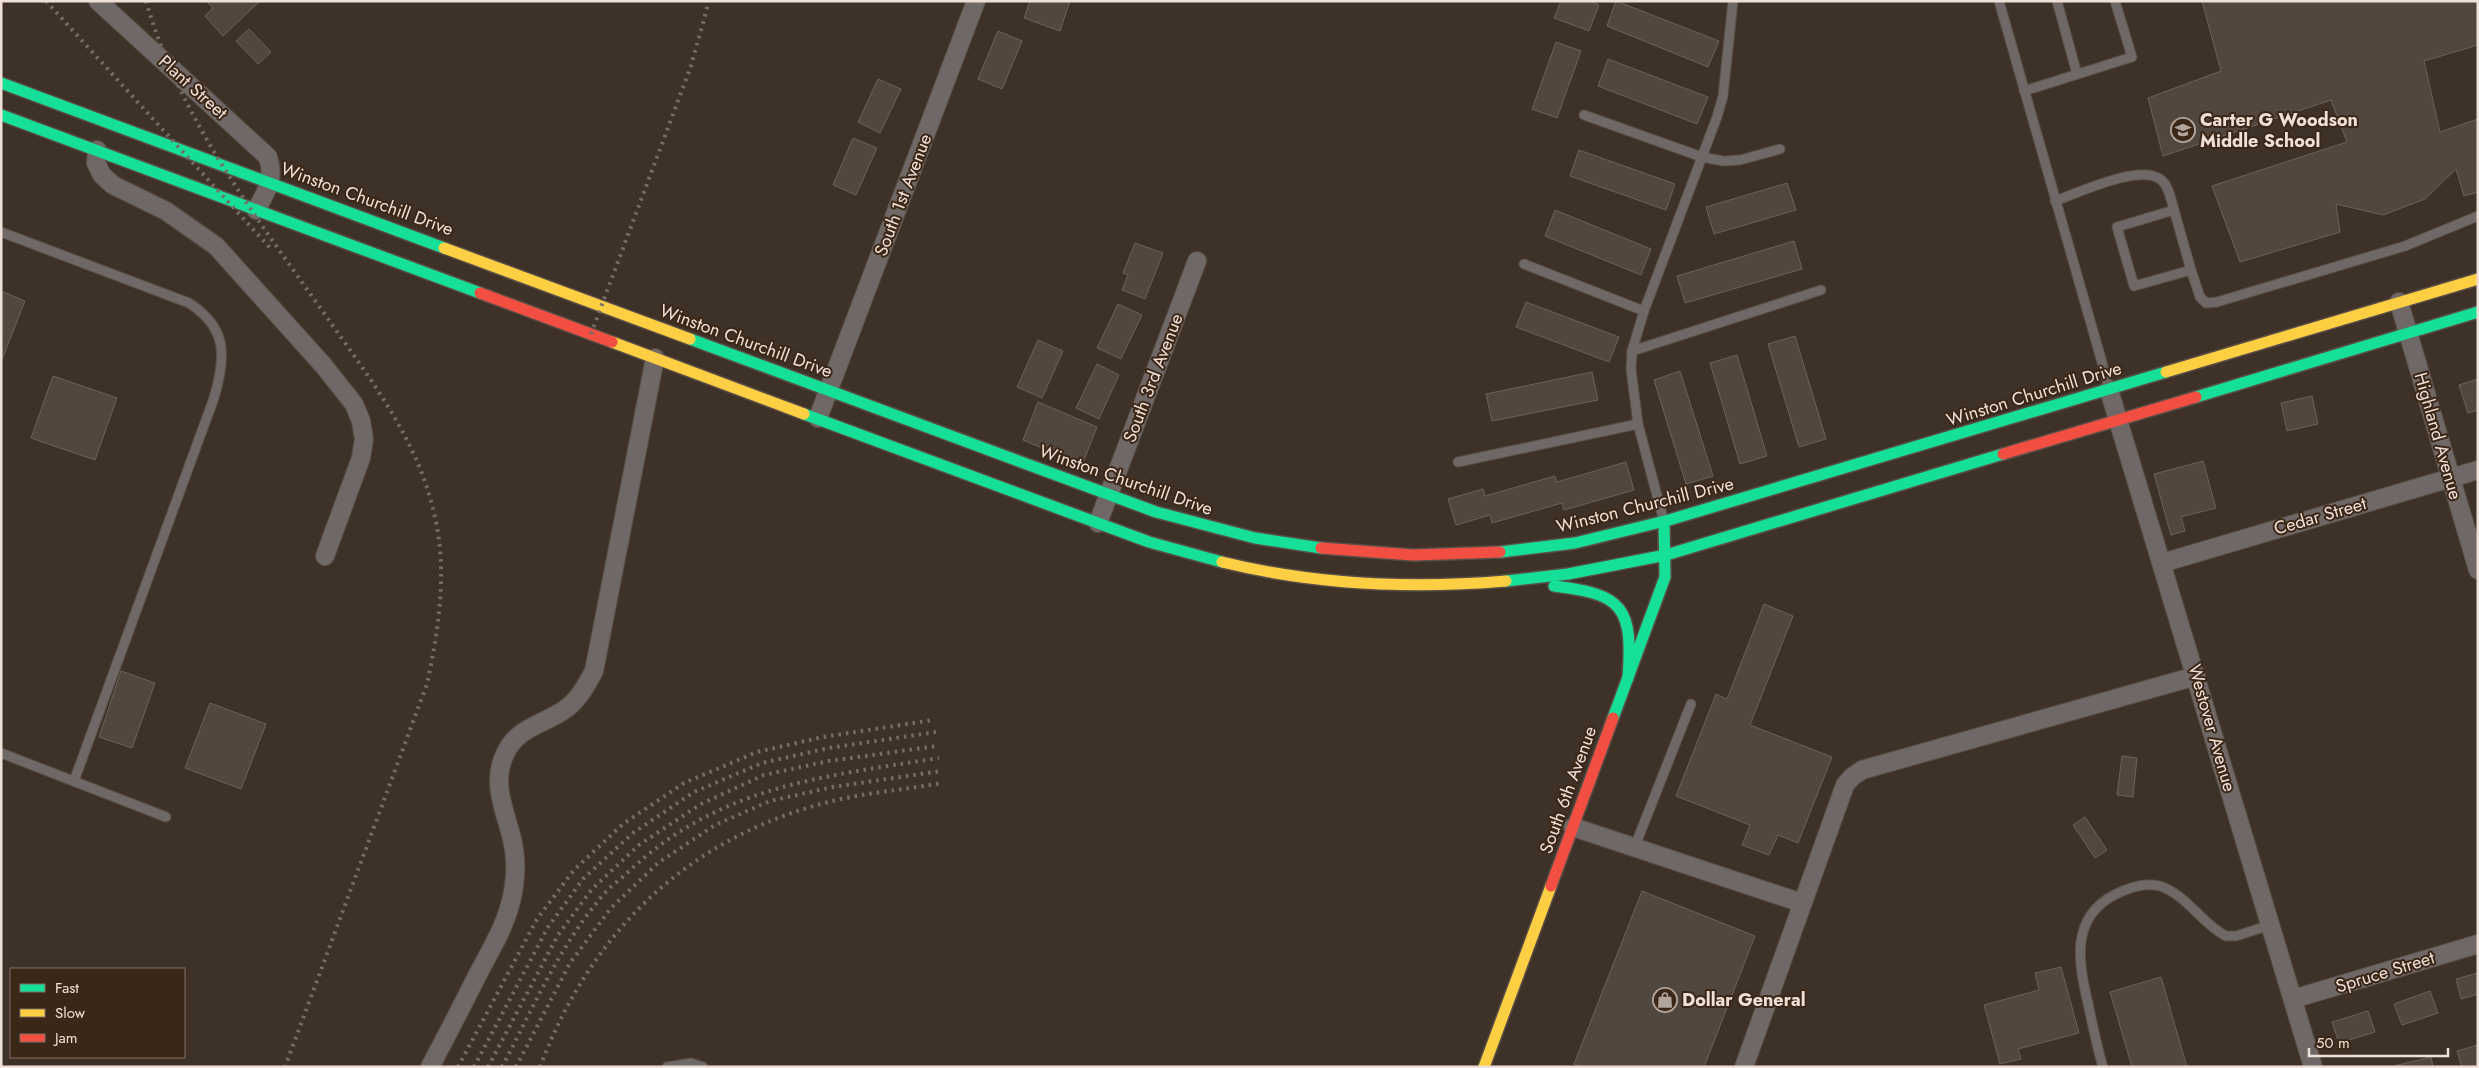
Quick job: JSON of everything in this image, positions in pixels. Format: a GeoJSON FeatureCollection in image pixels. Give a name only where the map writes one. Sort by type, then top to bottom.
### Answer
{"type":"FeatureCollection","features":[{"type":"Feature","properties":{"kind":"main road","name":"Winston Churchill Drive"},"geometry":{"type":"LineString","coordinates":[[1,82],[1156,512],[1262,539],[1384,554],[1484,554],[1556,546],[1610,536],[1664,522],[2110,390],[2478,279]]}},
{"type":"Feature","properties":{"kind":"main road"},"geometry":{"type":"LineString","coordinates":[[1,114],[1149,542],[1209,559],[1271,572],[1396,586],[1459,586],[1522,582],[1587,572],[1666,555],[2478,312]]}},
{"type":"Feature","properties":{"kind":"main road","name":"South 6th Avenue"},"geometry":{"type":"LineString","coordinates":[[1486,1066],[1665,577],[1664,522]]}},
{"type":"Feature","properties":{"kind":"main road"},"geometry":{"type":"LineString","coordinates":[[1522,582],[1589,591],[1604,595],[1611,600],[1626,622],[1630,638],[1628,678]]}},
{"type":"Feature","properties":{"kind":"street","name":"Plant Street"},"geometry":{"type":"LineString","coordinates":[[98,1],[264,152],[272,169],[271,182]]}},
{"type":"Feature","properties":{"kind":"street","name":"South 1st Avenue"},"geometry":{"type":"LineString","coordinates":[[818,418],[976,1]]}},
{"type":"Feature","properties":{"kind":"street"},"geometry":{"type":"LineString","coordinates":[[97,150],[96,163],[102,175],[113,185],[166,211],[216,246],[323,365],[354,404],[361,421],[364,440],[362,458],[325,556]]}},
{"type":"Feature","properties":{"kind":"street"},"geometry":{"type":"LineString","coordinates":[[256,210],[271,182]]}},
{"type":"Feature","properties":{"kind":"street","name":"South 3rd Avenue"},"geometry":{"type":"LineString","coordinates":[[1098,523],[1197,261]]}},
{"type":"Feature","properties":{"kind":"street","name":"Highland Avenue"},"geometry":{"type":"LineString","coordinates":[[2399,302],[2478,570]]}},
{"type":"Feature","properties":{"kind":"street"},"geometry":{"type":"LineString","coordinates":[[430,1067],[504,925],[514,891],[515,860],[498,784],[498,771],[505,752],[517,736],[531,726],[562,712],[574,701],[594,671],[655,358]]}},
{"type":"Feature","properties":{"kind":"street","name":"Westover Avenue"},"geometry":{"type":"LineString","coordinates":[[2110,390],[2313,1067]]}},
{"type":"Feature","properties":{"kind":"street","name":"Cedar Street"},"geometry":{"type":"LineString","coordinates":[[2162,562],[2478,470]]}},
{"type":"Feature","properties":{"kind":"street"},"geometry":{"type":"LineString","coordinates":[[1744,1067],[1802,903],[1846,785],[1852,777],[1862,770],[2196,676]]}},
{"type":"Feature","properties":{"kind":"street"},"geometry":{"type":"LineString","coordinates":[[1573,827],[1802,903]]}},
{"type":"Feature","properties":{"kind":"street","name":"Spruce Street"},"geometry":{"type":"LineString","coordinates":[[2293,999],[2478,944]]}},
{"type":"Feature","properties":{"kind":"lane"},"geometry":{"type":"LineString","coordinates":[[2000,1],[2110,390]]}},
{"type":"Feature","properties":{"kind":"lane"},"geometry":{"type":"LineString","coordinates":[[2057,1],[2077,74]]}},
{"type":"Feature","properties":{"kind":"lane"},"geometry":{"type":"LineString","coordinates":[[2024,91],[2132,57],[2115,1]]}},
{"type":"Feature","properties":{"kind":"lane"},"geometry":{"type":"LineString","coordinates":[[1664,522],[1638,424],[1631,369],[1632,351],[1644,311],[1723,96],[1730,2]]}},
{"type":"Feature","properties":{"kind":"lane"},"geometry":{"type":"LineString","coordinates":[[1584,115],[1702,157],[1723,161],[1740,160],[1780,149]]}},
{"type":"Feature","properties":{"kind":"lane"},"geometry":{"type":"LineString","coordinates":[[2055,201],[2122,178],[2145,173],[2159,178],[2166,186],[2200,297],[2206,303],[2217,302],[2405,246],[2478,216]]}},
{"type":"Feature","properties":{"kind":"lane"},"geometry":{"type":"LineString","coordinates":[[2174,210],[2117,227],[2134,286],[2192,270]]}},
{"type":"Feature","properties":{"kind":"lane"},"geometry":{"type":"LineString","coordinates":[[1,232],[189,303],[212,322],[219,337],[223,353],[220,376],[214,398],[74,781]]}},
{"type":"Feature","properties":{"kind":"lane"},"geometry":{"type":"LineString","coordinates":[[1524,264],[1644,311]]}},
{"type":"Feature","properties":{"kind":"lane"},"geometry":{"type":"LineString","coordinates":[[1632,351],[1821,290]]}},
{"type":"Feature","properties":{"kind":"lane"},"geometry":{"type":"LineString","coordinates":[[1458,462],[1638,424]]}},
{"type":"Feature","properties":{"kind":"lane"},"geometry":{"type":"LineString","coordinates":[[1635,846],[1691,704]]}},
{"type":"Feature","properties":{"kind":"lane"},"geometry":{"type":"LineString","coordinates":[[1,753],[166,817]]}},
{"type":"Feature","properties":{"kind":"lane"},"geometry":{"type":"LineString","coordinates":[[2103,1067],[2079,964],[2084,928],[2094,910],[2110,897],[2128,888],[2147,884],[2160,886],[2175,894],[2226,936],[2236,936],[2270,925]]}},
{"type":"Feature","properties":{"kind":"lane"},"geometry":{"type":"LineString","coordinates":[[667,1067],[691,1063],[703,1067]]}},
{"type":"Feature","properties":{"kind":"building"},"geometry":{"type":"Polygon","coordinates":[[[206,1],[260,1],[223,36],[205,16],[213,8],[206,1]]]}},
{"type":"Feature","properties":{"kind":"building"},"geometry":{"type":"Polygon","coordinates":[[[1030,1],[1070,1],[1060,31],[1024,18],[1030,1]]]}},
{"type":"Feature","properties":{"kind":"building"},"geometry":{"type":"Polygon","coordinates":[[[1561,1],[1589,1],[1599,5],[1589,31],[1554,18],[1561,1]]]}},
{"type":"Feature","properties":{"kind":"building"},"geometry":{"type":"Polygon","coordinates":[[[1616,1],[1719,41],[1708,67],[1607,26],[1616,1]]]}},
{"type":"Feature","properties":{"kind":"building"},"geometry":{"type":"Polygon","coordinates":[[[2202,1],[2478,1],[2478,45],[2424,61],[2440,132],[2478,119],[2478,192],[2464,196],[2456,169],[2425,199],[2383,215],[2336,204],[2340,232],[2240,262],[2212,186],[2347,142],[2331,100],[2163,156],[2148,98],[2221,71],[2202,1]]]}},
{"type":"Feature","properties":{"kind":"building"},"geometry":{"type":"Polygon","coordinates":[[[249,29],[271,52],[258,64],[236,41],[249,29]]]}},
{"type":"Feature","properties":{"kind":"building"},"geometry":{"type":"Polygon","coordinates":[[[998,31],[1022,41],[1002,89],[978,79],[998,31]]]}},
{"type":"Feature","properties":{"kind":"building"},"geometry":{"type":"Polygon","coordinates":[[[1556,42],[1581,51],[1557,118],[1532,109],[1556,42]]]}},
{"type":"Feature","properties":{"kind":"building"},"geometry":{"type":"Polygon","coordinates":[[[1608,59],[1708,97],[1697,124],[1598,86],[1608,59]]]}},
{"type":"Feature","properties":{"kind":"building"},"geometry":{"type":"Polygon","coordinates":[[[878,79],[901,89],[880,133],[858,122],[878,79]]]}},
{"type":"Feature","properties":{"kind":"building"},"geometry":{"type":"Polygon","coordinates":[[[853,138],[877,148],[856,195],[833,185],[853,138]]]}},
{"type":"Feature","properties":{"kind":"building"},"geometry":{"type":"Polygon","coordinates":[[[1579,150],[1675,184],[1666,210],[1570,176],[1579,150]]]}},
{"type":"Feature","properties":{"kind":"building"},"geometry":{"type":"Polygon","coordinates":[[[1787,183],[1796,210],[1714,234],[1706,207],[1787,183]]]}},
{"type":"Feature","properties":{"kind":"building"},"geometry":{"type":"Polygon","coordinates":[[[1555,210],[1651,249],[1641,275],[1545,236],[1555,210]]]}},
{"type":"Feature","properties":{"kind":"building"},"geometry":{"type":"Polygon","coordinates":[[[1794,241],[1802,269],[1685,303],[1677,276],[1794,241]]]}},
{"type":"Feature","properties":{"kind":"building"},"geometry":{"type":"Polygon","coordinates":[[[1135,243],[1163,253],[1145,299],[1122,290],[1128,275],[1123,273],[1135,243]]]}},
{"type":"Feature","properties":{"kind":"building"},"geometry":{"type":"Polygon","coordinates":[[[1,291],[25,301],[1,362],[1,291]]]}},
{"type":"Feature","properties":{"kind":"building"},"geometry":{"type":"Polygon","coordinates":[[[1526,302],[1619,337],[1609,362],[1516,327],[1526,302]]]}},
{"type":"Feature","properties":{"kind":"building"},"geometry":{"type":"Polygon","coordinates":[[[1118,304],[1142,315],[1121,359],[1097,348],[1118,304]]]}},
{"type":"Feature","properties":{"kind":"building"},"geometry":{"type":"Polygon","coordinates":[[[1795,336],[1826,439],[1799,447],[1768,344],[1795,336]]]}},
{"type":"Feature","properties":{"kind":"building"},"geometry":{"type":"Polygon","coordinates":[[[1038,340],[1063,351],[1042,398],[1017,387],[1038,340]]]}},
{"type":"Feature","properties":{"kind":"building"},"geometry":{"type":"Polygon","coordinates":[[[1737,355],[1767,456],[1740,464],[1710,363],[1737,355]]]}},
{"type":"Feature","properties":{"kind":"building"},"geometry":{"type":"Polygon","coordinates":[[[1097,364],[1119,375],[1099,419],[1076,408],[1097,364]]]}},
{"type":"Feature","properties":{"kind":"building"},"geometry":{"type":"Polygon","coordinates":[[[1680,371],[1713,476],[1686,484],[1654,380],[1680,371]]]}},
{"type":"Feature","properties":{"kind":"building"},"geometry":{"type":"Polygon","coordinates":[[[1592,372],[1598,400],[1492,421],[1486,394],[1592,372]]]}},
{"type":"Feature","properties":{"kind":"building"},"geometry":{"type":"Polygon","coordinates":[[[53,376],[117,398],[95,460],[31,438],[53,376]]]}},
{"type":"Feature","properties":{"kind":"building"},"geometry":{"type":"Polygon","coordinates":[[[2478,379],[2478,410],[2468,413],[2459,385],[2478,379]]]}},
{"type":"Feature","properties":{"kind":"building"},"geometry":{"type":"Polygon","coordinates":[[[2312,396],[2318,424],[2287,431],[2281,403],[2312,396]]]}},
{"type":"Feature","properties":{"kind":"building"},"geometry":{"type":"Polygon","coordinates":[[[1038,402],[1097,427],[1082,465],[1023,440],[1038,402]]]}},
{"type":"Feature","properties":{"kind":"building"},"geometry":{"type":"Polygon","coordinates":[[[2203,461],[2216,508],[2181,517],[2185,531],[2171,535],[2154,474],[2203,461]]]}},
{"type":"Feature","properties":{"kind":"building"},"geometry":{"type":"Polygon","coordinates":[[[1626,462],[1634,490],[1564,510],[1562,503],[1492,523],[1490,515],[1456,525],[1448,499],[1483,489],[1485,496],[1555,476],[1557,482],[1626,462]]]}},
{"type":"Feature","properties":{"kind":"building"},"geometry":{"type":"Polygon","coordinates":[[[1764,604],[1793,616],[1750,725],[1832,757],[1798,843],[1778,835],[1769,855],[1742,845],[1750,825],[1676,796],[1716,694],[1727,699],[1764,604]]]}},
{"type":"Feature","properties":{"kind":"building"},"geometry":{"type":"Polygon","coordinates":[[[121,671],[155,683],[132,748],[99,737],[121,671]]]}},
{"type":"Feature","properties":{"kind":"building"},"geometry":{"type":"Polygon","coordinates":[[[210,703],[266,724],[241,789],[185,768],[210,703]]]}},
{"type":"Feature","properties":{"kind":"building"},"geometry":{"type":"Polygon","coordinates":[[[2122,756],[2137,758],[2133,797],[2117,795],[2122,756]]]}},
{"type":"Feature","properties":{"kind":"building"},"geometry":{"type":"Polygon","coordinates":[[[2085,817],[2107,850],[2095,858],[2073,825],[2085,817]]]}},
{"type":"Feature","properties":{"kind":"building","name":"Dollar General"},"geometry":{"type":"Polygon","coordinates":[[[1642,891],[1755,936],[1704,1067],[1581,1067],[1574,1064],[1642,891]]]}},
{"type":"Feature","properties":{"kind":"building"},"geometry":{"type":"Polygon","coordinates":[[[2061,967],[2079,1033],[2018,1049],[2021,1059],[2000,1064],[1984,1005],[2039,990],[2035,973],[2061,967]]]}},
{"type":"Feature","properties":{"kind":"building"},"geometry":{"type":"Polygon","coordinates":[[[2478,973],[2478,994],[2461,999],[2456,979],[2478,973]]]}},
{"type":"Feature","properties":{"kind":"building"},"geometry":{"type":"Polygon","coordinates":[[[2161,977],[2187,1067],[2132,1067],[2110,992],[2161,977]]]}},
{"type":"Feature","properties":{"kind":"building"},"geometry":{"type":"Polygon","coordinates":[[[2430,991],[2438,1013],[2402,1025],[2394,1004],[2430,991]]]}},
{"type":"Feature","properties":{"kind":"building"},"geometry":{"type":"Polygon","coordinates":[[[2368,1011],[2375,1032],[2339,1043],[2332,1022],[2368,1011]]]}},
{"type":"Feature","properties":{"kind":"building"},"geometry":{"type":"Polygon","coordinates":[[[2478,1045],[2478,1067],[2462,1067],[2457,1051],[2478,1045]]]}},
{"type":"Feature","properties":{"kind":"building"},"geometry":{"type":"Polygon","coordinates":[[[2431,1057],[2433,1067],[2394,1067],[2394,1066],[2431,1057]]]}},
{"type":"Feature","properties":{"kind":"railway"},"geometry":{"type":"LineString","coordinates":[[46,1],[271,249]]}},
{"type":"Feature","properties":{"kind":"railway"},"geometry":{"type":"LineString","coordinates":[[146,1],[161,46],[180,89],[226,171],[251,210],[379,392],[406,438],[427,487],[438,534],[441,577],[440,599],[435,642],[427,684],[285,1067]]}},
{"type":"Feature","properties":{"kind":"railway"},"geometry":{"type":"LineString","coordinates":[[591,334],[691,66],[709,1]]}},
{"type":"Feature","properties":{"kind":"railway"},"geometry":{"type":"LineString","coordinates":[[458,1067],[537,919],[574,870],[623,824],[684,783],[757,752],[823,737],[933,720]]}},
{"type":"Feature","properties":{"kind":"railway"},"geometry":{"type":"LineString","coordinates":[[474,1067],[548,927],[583,879],[633,833],[694,792],[762,763],[829,748],[936,732]]}},
{"type":"Feature","properties":{"kind":"railway"},"geometry":{"type":"LineString","coordinates":[[488,1067],[558,935],[592,889],[639,845],[701,804],[764,775],[829,761],[937,746]]}},
{"type":"Feature","properties":{"kind":"railway"},"geometry":{"type":"LineString","coordinates":[[502,1067],[558,959],[584,919],[608,889],[661,845],[697,821],[734,804],[772,790],[853,772],[939,758]]}},
{"type":"Feature","properties":{"kind":"railway"},"geometry":{"type":"LineString","coordinates":[[516,1067],[570,963],[611,908],[658,863],[715,825],[770,801],[833,787],[941,771]]}},
{"type":"Feature","properties":{"kind":"railway"},"geometry":{"type":"LineString","coordinates":[[540,1067],[562,1017],[588,971],[619,930],[655,893],[695,862],[739,835],[788,814],[841,799],[942,783]]}},
{"type":"Feature","properties":{"kind":"traffic: fast"},"geometry":{"type":"LineString","coordinates":[[1,83],[444,248]]}},
{"type":"Feature","properties":{"kind":"traffic: fast"},"geometry":{"type":"LineString","coordinates":[[1,115],[480,293]]}},
{"type":"Feature","properties":{"kind":"traffic: fast"},"geometry":{"type":"LineString","coordinates":[[2196,397],[2478,312]]}},
{"type":"Feature","properties":{"kind":"traffic: fast"},"geometry":{"type":"LineString","coordinates":[[690,339],[1156,512],[1255,538],[1321,548]]}},
{"type":"Feature","properties":{"kind":"traffic: fast"},"geometry":{"type":"LineString","coordinates":[[1500,552],[1575,543],[1669,520],[2166,372]]}},
{"type":"Feature","properties":{"kind":"traffic: fast"},"geometry":{"type":"LineString","coordinates":[[804,414],[1149,542],[1222,562]]}},
{"type":"Feature","properties":{"kind":"traffic: fast"},"geometry":{"type":"LineString","coordinates":[[1506,581],[1568,574],[1666,555],[2003,454]]}},
{"type":"Feature","properties":{"kind":"traffic: fast"},"geometry":{"type":"LineString","coordinates":[[1613,718],[1665,577],[1664,522]]}},
{"type":"Feature","properties":{"kind":"traffic: fast"},"geometry":{"type":"LineString","coordinates":[[1554,586],[1596,594],[1609,600],[1619,609],[1625,620],[1628,635],[1628,678]]}},
{"type":"Feature","properties":{"kind":"traffic: slow"},"geometry":{"type":"LineString","coordinates":[[444,248],[690,339]]}},
{"type":"Feature","properties":{"kind":"traffic: slow"},"geometry":{"type":"LineString","coordinates":[[2166,372],[2478,279]]}},
{"type":"Feature","properties":{"kind":"traffic: slow"},"geometry":{"type":"LineString","coordinates":[[612,342],[804,414]]}},
{"type":"Feature","properties":{"kind":"traffic: slow"},"geometry":{"type":"LineString","coordinates":[[1222,562],[1292,576],[1363,583],[1435,585],[1506,581]]}},
{"type":"Feature","properties":{"kind":"traffic: slow"},"geometry":{"type":"LineString","coordinates":[[1484,1067],[1551,886]]}},
{"type":"Feature","properties":{"kind":"traffic: jam"},"geometry":{"type":"LineString","coordinates":[[480,293],[612,342]]}},
{"type":"Feature","properties":{"kind":"traffic: jam"},"geometry":{"type":"LineString","coordinates":[[2003,454],[2196,397]]}},
{"type":"Feature","properties":{"kind":"traffic: jam"},"geometry":{"type":"LineString","coordinates":[[1321,548],[1413,555],[1500,552]]}},
{"type":"Feature","properties":{"kind":"traffic: jam"},"geometry":{"type":"LineString","coordinates":[[1551,886],[1613,718]]}},
{"type":"Feature","properties":{"kind":"place","name":"Carter G Woodson Middle School"},"geometry":{"type":"Point","coordinates":[2183,130]}},
{"type":"Feature","properties":{"kind":"place","name":"Dollar General"},"geometry":{"type":"Point","coordinates":[1665,1000]}}]}
